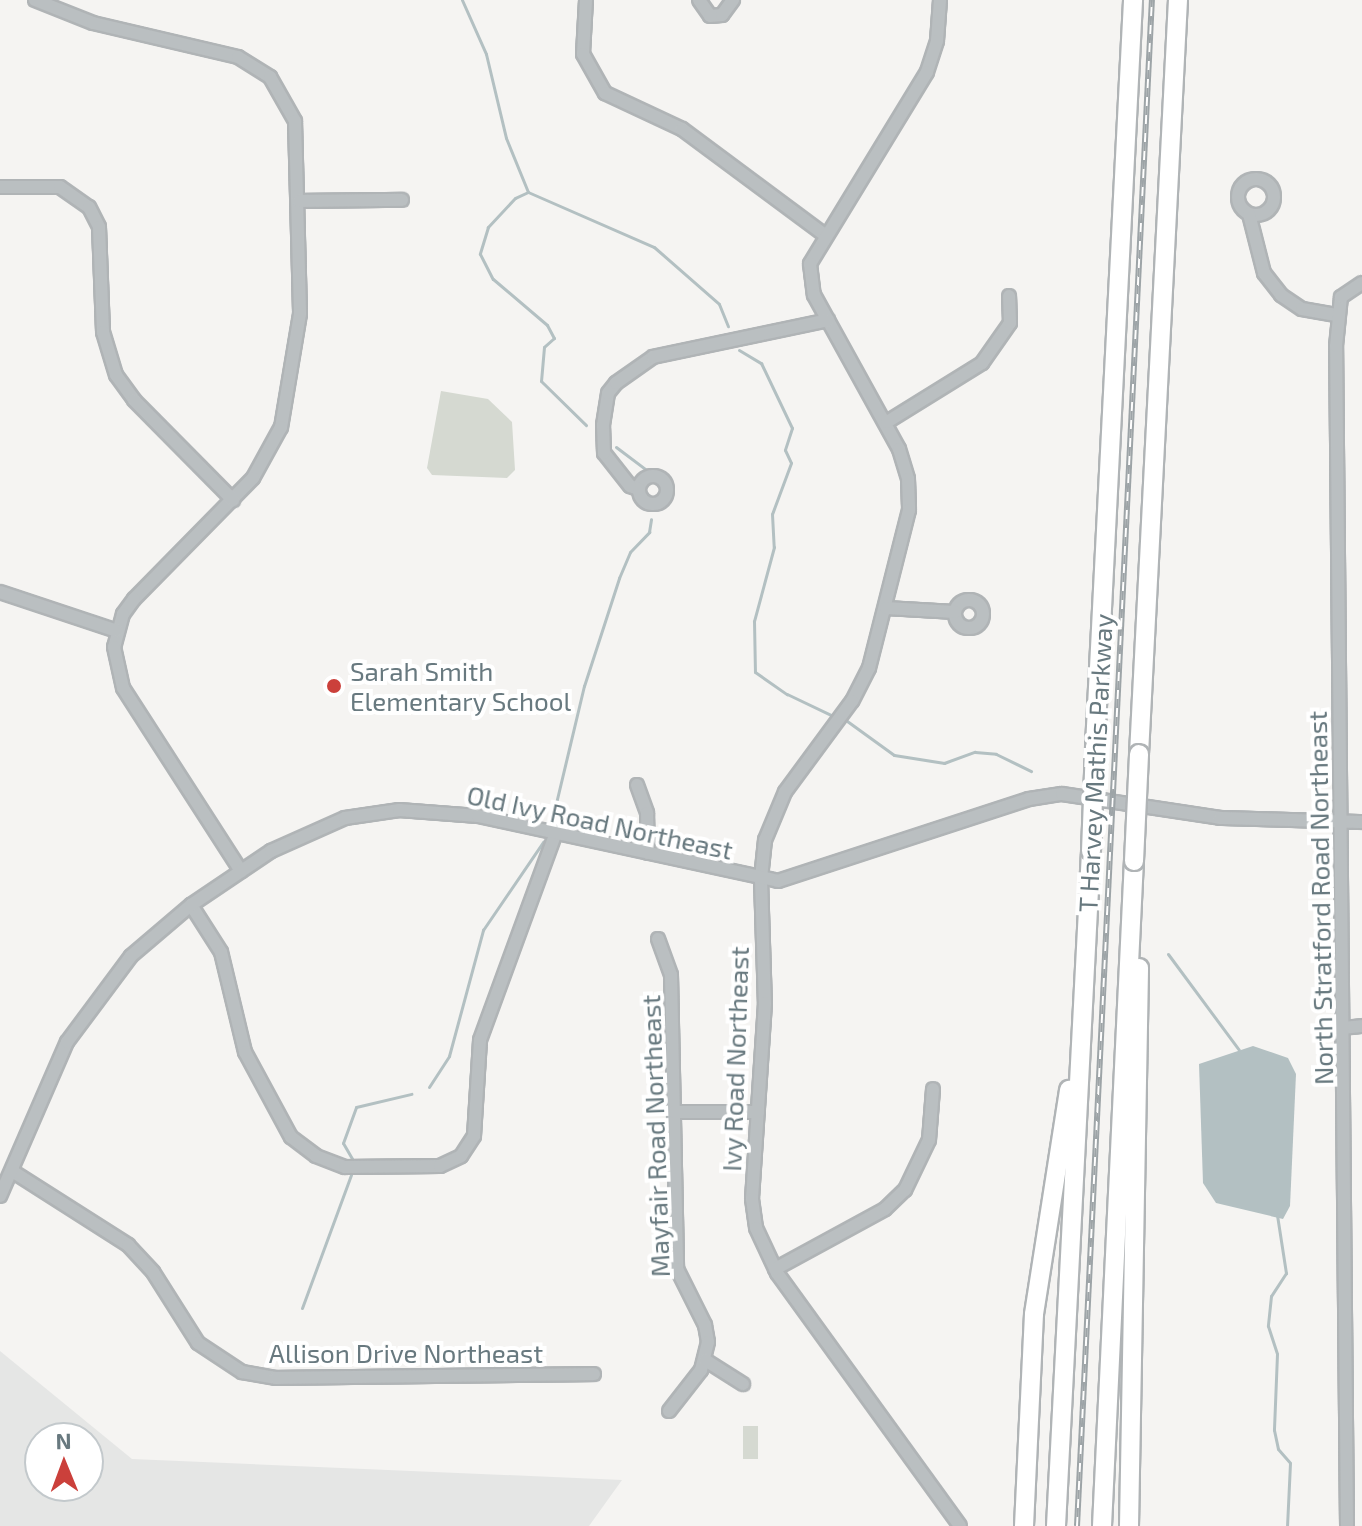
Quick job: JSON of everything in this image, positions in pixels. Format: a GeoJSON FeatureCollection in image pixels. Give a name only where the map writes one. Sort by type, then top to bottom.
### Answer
{"type":"FeatureCollection","features":[{"type":"Feature","properties":{"kind":"highway","name":"T Harvey Mathis Parkway"},"geometry":{"type":"LineString","coordinates":[[1056,1526],[1133,0]]}},
{"type":"Feature","properties":{"kind":"highway","name":"T Harvey Mathis Parkway"},"geometry":{"type":"LineString","coordinates":[[1102,1526],[1178,0]]}},
{"type":"Feature","properties":{"kind":"highway"},"geometry":{"type":"LineString","coordinates":[[1129,1526],[1140,1034],[1134,861]]}},
{"type":"Feature","properties":{"kind":"highway"},"geometry":{"type":"LineString","coordinates":[[1024,1526],[1038,1281],[1055,1157],[1080,1049]]}},
{"type":"Feature","properties":{"kind":"street"},"geometry":{"type":"LineString","coordinates":[[35,0],[93,23],[208,49],[255,66],[291,108],[298,135],[300,314],[290,396],[268,456],[233,500],[134,599],[117,631],[115,661],[123,688],[241,871]]}},
{"type":"Feature","properties":{"kind":"street"},"geometry":{"type":"LineString","coordinates":[[586,0],[583,54],[605,93],[682,129],[826,236]]}},
{"type":"Feature","properties":{"kind":"street"},"geometry":{"type":"LineString","coordinates":[[699,0],[710,16],[722,15],[733,0]]}},
{"type":"Feature","properties":{"kind":"street","name":"Ivy Road Northeast"},"geometry":{"type":"LineString","coordinates":[[940,0],[937,41],[927,72],[826,236],[809,276],[828,320],[887,422],[905,465],[910,495],[886,608],[861,685],[777,806],[765,840],[761,879],[765,1003],[752,1199],[756,1228],[775,1269],[960,1526]]}},
{"type":"Feature","properties":{"kind":"street"},"geometry":{"type":"LineString","coordinates":[[0,187],[60,187],[89,207],[99,227],[103,332],[116,375],[134,400],[233,500]]}},
{"type":"Feature","properties":{"kind":"street"},"geometry":{"type":"LineString","coordinates":[[299,201],[402,200]]}},
{"type":"Feature","properties":{"kind":"street"},"geometry":{"type":"LineString","coordinates":[[1249,214],[1264,273],[1281,295],[1302,309],[1337,315],[1341,297],[1362,283]]}},
{"type":"Feature","properties":{"kind":"street"},"geometry":{"type":"LineString","coordinates":[[887,422],[982,363],[1010,323],[1009,296]]}},
{"type":"Feature","properties":{"kind":"street","name":"North Stratford Road Northeast"},"geometry":{"type":"LineString","coordinates":[[1337,315],[1347,1525]]}},
{"type":"Feature","properties":{"kind":"street"},"geometry":{"type":"LineString","coordinates":[[639,489],[630,486],[604,453],[603,425],[608,393],[616,383],[653,357],[828,320]]}},
{"type":"Feature","properties":{"kind":"street"},"geometry":{"type":"LineString","coordinates":[[0,592],[117,631]]}},
{"type":"Feature","properties":{"kind":"street"},"geometry":{"type":"LineString","coordinates":[[886,608],[955,612]]}},
{"type":"Feature","properties":{"kind":"street"},"geometry":{"type":"LineString","coordinates":[[637,785],[647,813],[648,853]]}},
{"type":"Feature","properties":{"kind":"street","name":"Old Ivy Road Northeast"},"geometry":{"type":"LineString","coordinates":[[0,1196],[52,1071],[84,1014],[131,956],[191,905],[241,871],[314,829],[378,812],[478,816],[761,879],[793,878],[1054,795],[1101,797],[1220,818],[1362,822]]}},
{"type":"Feature","properties":{"kind":"street"},"geometry":{"type":"LineString","coordinates":[[191,905],[221,952],[245,1052],[291,1137],[316,1156],[345,1167],[440,1166],[461,1156],[474,1136],[480,1040],[556,832]]}},
{"type":"Feature","properties":{"kind":"street","name":"Mayfair Road Northeast"},"geometry":{"type":"LineString","coordinates":[[658,939],[671,975],[677,1269],[705,1325],[705,1360]]}},
{"type":"Feature","properties":{"kind":"street"},"geometry":{"type":"LineString","coordinates":[[1343,1028],[1362,1026]]}},
{"type":"Feature","properties":{"kind":"street"},"geometry":{"type":"LineString","coordinates":[[775,1269],[885,1209],[905,1190],[926,1150],[933,1089]]}},
{"type":"Feature","properties":{"kind":"street"},"geometry":{"type":"LineString","coordinates":[[674,1112],[758,1112]]}},
{"type":"Feature","properties":{"kind":"street","name":"Allison Drive Northeast"},"geometry":{"type":"LineString","coordinates":[[12,1171],[128,1245],[153,1272],[198,1343],[242,1372],[276,1378],[594,1374]]}},
{"type":"Feature","properties":{"kind":"street"},"geometry":{"type":"LineString","coordinates":[[669,1411],[705,1360],[743,1384]]}},
{"type":"Feature","properties":{"kind":"shaded area"},"geometry":{"type":"Polygon","coordinates":[[[441,391],[488,399],[512,422],[515,470],[507,478],[432,475],[427,468],[441,391]]]}},
{"type":"Feature","properties":{"kind":"shaded area"},"geometry":{"type":"Polygon","coordinates":[[[1253,1046],[1288,1058],[1296,1074],[1290,1206],[1283,1219],[1216,1203],[1203,1183],[1199,1064],[1253,1046]]]}},
{"type":"Feature","properties":{"kind":"shaded area"},"geometry":{"type":"Polygon","coordinates":[[[0,1351],[87,1422],[24,1422],[24,1502],[104,1502],[104,1436],[132,1459],[622,1480],[589,1526],[0,1526],[0,1351]]]}},
{"type":"Feature","properties":{"kind":"shaded area"},"geometry":{"type":"Polygon","coordinates":[[[743,1426],[758,1426],[758,1459],[743,1459],[743,1426]]]}},
{"type":"Feature","properties":{"kind":"waterway"},"geometry":{"type":"LineString","coordinates":[[462,0],[486,54],[506,138],[528,192],[654,247],[719,304],[728,326]]}},
{"type":"Feature","properties":{"kind":"waterway"},"geometry":{"type":"LineString","coordinates":[[528,192],[515,198],[488,227],[480,254],[493,279],[547,325],[554,338],[544,347],[541,381],[586,425]]}},
{"type":"Feature","properties":{"kind":"waterway"},"geometry":{"type":"LineString","coordinates":[[739,350],[761,363],[792,428],[785,450],[791,463],[772,514],[774,547],[754,621],[755,672],[787,694],[831,715]]}},
{"type":"Feature","properties":{"kind":"waterway"},"geometry":{"type":"LineString","coordinates":[[616,447],[646,470]]}},
{"type":"Feature","properties":{"kind":"waterway"},"geometry":{"type":"LineString","coordinates":[[552,820],[584,686],[619,578],[630,552],[649,532],[651,519]]}},
{"type":"Feature","properties":{"kind":"waterway"},"geometry":{"type":"LineString","coordinates":[[847,721],[894,755],[944,763],[975,752],[996,754],[1031,771]]}},
{"type":"Feature","properties":{"kind":"waterway"},"geometry":{"type":"LineString","coordinates":[[429,1087],[449,1056],[483,930],[543,842]]}},
{"type":"Feature","properties":{"kind":"waterway"},"geometry":{"type":"LineString","coordinates":[[1168,954],[1239,1050]]}},
{"type":"Feature","properties":{"kind":"waterway"},"geometry":{"type":"LineString","coordinates":[[354,1162],[343,1143],[356,1107],[411,1094]]}},
{"type":"Feature","properties":{"kind":"waterway"},"geometry":{"type":"LineString","coordinates":[[302,1308],[351,1175]]}},
{"type":"Feature","properties":{"kind":"waterway"},"geometry":{"type":"LineString","coordinates":[[1277,1215],[1286,1273],[1271,1296],[1268,1326],[1277,1354],[1274,1430],[1278,1449],[1290,1463],[1287,1526]]}},
{"type":"Feature","properties":{"kind":"railway"},"geometry":{"type":"LineString","coordinates":[[1077,1526],[1152,0]]}},
{"type":"Feature","properties":{"kind":"place","name":"Sarah Smith Elementary School"},"geometry":{"type":"Point","coordinates":[334,686]}}]}
